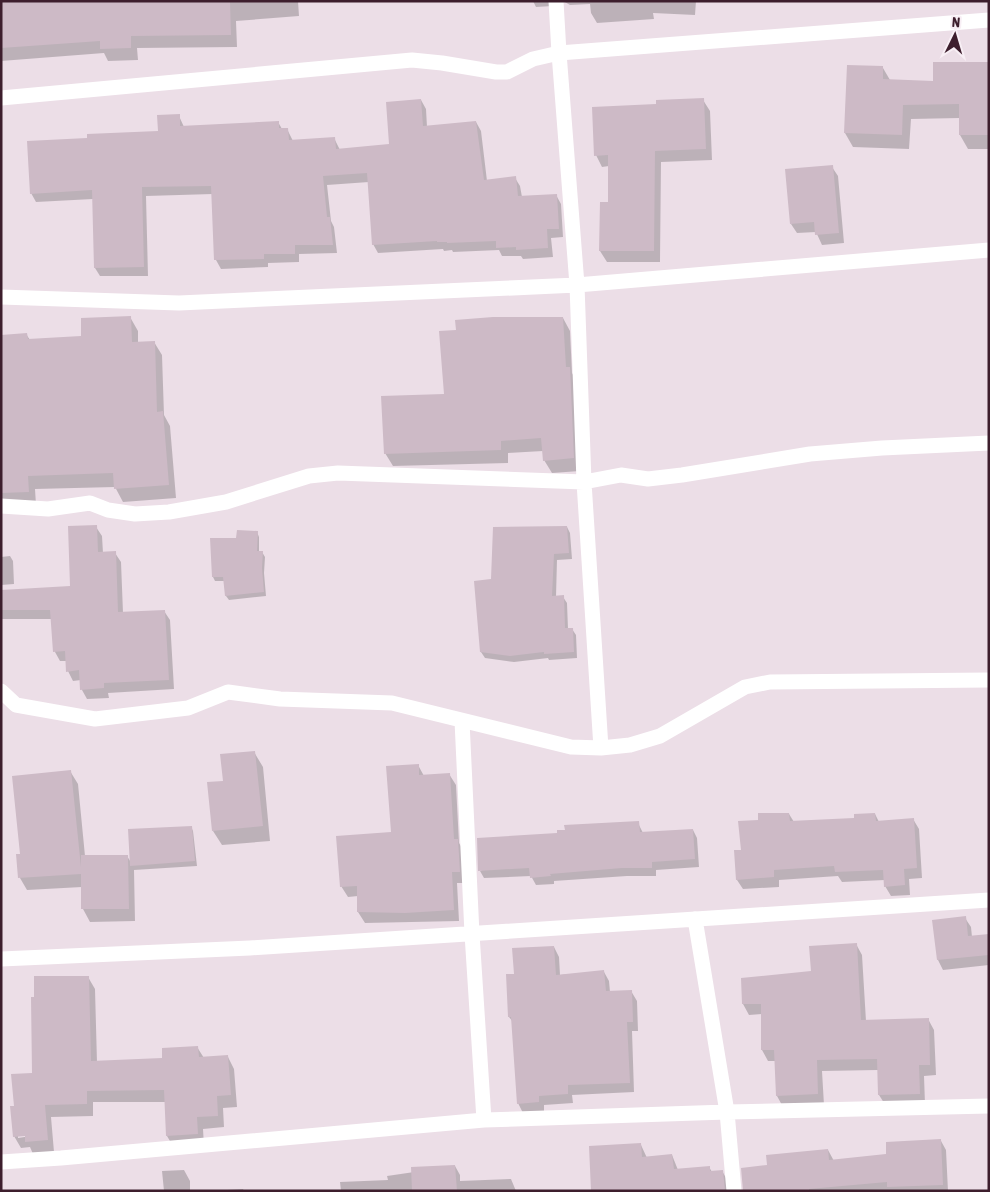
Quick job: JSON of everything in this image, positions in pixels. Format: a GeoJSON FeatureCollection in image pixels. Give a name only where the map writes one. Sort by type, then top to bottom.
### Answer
{"type":"FeatureCollection","features":[{"type":"Feature","properties":{"kind":"street"},"geometry":{"type":"LineString","coordinates":[[556,1],[577,285],[584,482],[601,748]]}},
{"type":"Feature","properties":{"kind":"street"},"geometry":{"type":"LineString","coordinates":[[1,98],[412,60],[507,72],[533,58],[559,53],[989,20]]}},
{"type":"Feature","properties":{"kind":"street"},"geometry":{"type":"LineString","coordinates":[[1,297],[179,303],[577,285],[989,250]]}},
{"type":"Feature","properties":{"kind":"street"},"geometry":{"type":"LineString","coordinates":[[1,506],[48,509],[90,503],[108,510],[135,514],[169,512],[226,502],[310,476],[338,473],[584,482],[621,475],[648,479],[682,475],[810,454],[882,448],[989,443]]}},
{"type":"Feature","properties":{"kind":"street"},"geometry":{"type":"LineString","coordinates":[[1,691],[16,705],[95,719],[188,708],[228,692],[280,699],[392,703],[571,747],[601,748],[630,745],[660,736],[745,687],[770,682],[989,680]]}},
{"type":"Feature","properties":{"kind":"street"},"geometry":{"type":"LineString","coordinates":[[462,721],[472,934],[484,1120]]}},
{"type":"Feature","properties":{"kind":"street"},"geometry":{"type":"LineString","coordinates":[[1,958],[250,948],[989,900]]}},
{"type":"Feature","properties":{"kind":"street"},"geometry":{"type":"LineString","coordinates":[[695,920],[728,1112],[734,1191]]}},
{"type":"Feature","properties":{"kind":"street"},"geometry":{"type":"LineString","coordinates":[[1,1162],[484,1120],[989,1106]]}},
{"type":"Feature","properties":{"kind":"building"},"geometry":{"type":"Polygon","coordinates":[[[1,1],[230,1],[231,35],[131,36],[131,48],[100,49],[100,41],[1,48],[1,1]]]}},
{"type":"Feature","properties":{"kind":"building"},"geometry":{"type":"Polygon","coordinates":[[[933,62],[989,62],[989,135],[959,135],[959,104],[903,105],[902,135],[844,133],[847,65],[883,66],[883,79],[933,81],[933,62]]]}},
{"type":"Feature","properties":{"kind":"building"},"geometry":{"type":"Polygon","coordinates":[[[704,98],[706,149],[655,151],[654,251],[599,251],[600,202],[608,202],[608,155],[594,156],[592,107],[656,104],[656,100],[704,98]]]}},
{"type":"Feature","properties":{"kind":"building"},"geometry":{"type":"Polygon","coordinates":[[[421,99],[423,126],[476,121],[484,180],[516,176],[518,196],[557,194],[559,229],[547,229],[548,248],[516,250],[516,247],[496,248],[496,241],[447,243],[437,241],[372,245],[367,173],[323,176],[327,217],[330,217],[333,245],[295,245],[295,254],[264,254],[264,259],[214,260],[211,186],[142,187],[144,267],[94,268],[92,190],[30,194],[27,141],[87,138],[87,134],[158,131],[157,115],[180,114],[180,126],[279,121],[279,128],[288,128],[289,140],[335,137],[336,149],[389,144],[386,102],[421,99]]]}},
{"type":"Feature","properties":{"kind":"building"},"geometry":{"type":"Polygon","coordinates":[[[833,165],[839,233],[815,235],[814,222],[790,224],[785,169],[833,165]]]}},
{"type":"Feature","properties":{"kind":"building"},"geometry":{"type":"Polygon","coordinates":[[[131,316],[132,342],[155,341],[157,412],[163,411],[169,485],[114,489],[113,473],[28,476],[29,492],[1,493],[1,335],[27,333],[28,339],[81,336],[81,318],[131,316]]]}},
{"type":"Feature","properties":{"kind":"building"},"geometry":{"type":"Polygon","coordinates":[[[493,317],[563,317],[566,367],[570,367],[574,458],[543,461],[541,438],[501,441],[501,450],[384,454],[381,396],[444,394],[439,331],[456,330],[455,320],[493,317]]]}},
{"type":"Feature","properties":{"kind":"building"},"geometry":{"type":"Polygon","coordinates":[[[97,525],[98,552],[116,551],[118,612],[165,610],[169,680],[104,683],[104,688],[80,690],[79,670],[66,672],[65,651],[53,652],[50,610],[1,610],[1,590],[70,586],[68,526],[97,525]]]}},
{"type":"Feature","properties":{"kind":"building"},"geometry":{"type":"Polygon","coordinates":[[[567,526],[569,553],[554,554],[552,596],[564,595],[565,628],[573,628],[574,652],[544,654],[544,652],[510,656],[480,652],[474,581],[491,579],[493,527],[567,526]]]}},
{"type":"Feature","properties":{"kind":"building"},"geometry":{"type":"Polygon","coordinates":[[[237,530],[258,531],[257,551],[263,551],[264,592],[225,596],[223,577],[212,577],[210,538],[236,538],[237,530]]]}},
{"type":"Feature","properties":{"kind":"building"},"geometry":{"type":"Polygon","coordinates":[[[255,751],[263,826],[212,831],[207,782],[223,781],[220,754],[255,751]]]}},
{"type":"Feature","properties":{"kind":"building"},"geometry":{"type":"Polygon","coordinates":[[[419,764],[419,775],[450,773],[454,839],[458,839],[460,872],[452,872],[454,910],[405,913],[357,912],[357,886],[340,887],[336,836],[391,832],[386,766],[419,764]]]}},
{"type":"Feature","properties":{"kind":"building"},"geometry":{"type":"Polygon","coordinates":[[[71,770],[81,867],[81,855],[128,855],[129,909],[81,909],[81,874],[18,878],[16,854],[20,854],[12,776],[71,770]]]}},
{"type":"Feature","properties":{"kind":"building"},"geometry":{"type":"Polygon","coordinates":[[[758,813],[789,813],[790,821],[854,818],[854,814],[875,813],[876,821],[914,818],[917,868],[904,869],[905,885],[884,887],[883,870],[835,872],[834,866],[774,870],[774,877],[736,880],[734,850],[741,850],[738,821],[758,820],[758,813]]]}},
{"type":"Feature","properties":{"kind":"building"},"geometry":{"type":"Polygon","coordinates":[[[639,821],[640,832],[693,829],[695,859],[652,862],[652,868],[622,868],[550,874],[551,876],[530,878],[529,868],[478,871],[477,838],[557,833],[557,830],[565,830],[564,825],[639,821]]]}},
{"type":"Feature","properties":{"kind":"building"},"geometry":{"type":"Polygon","coordinates":[[[192,826],[195,861],[130,866],[128,829],[192,826]]]}},
{"type":"Feature","properties":{"kind":"building"},"geometry":{"type":"Polygon","coordinates":[[[966,916],[968,936],[989,934],[989,955],[937,960],[932,920],[966,916]]]}},
{"type":"Feature","properties":{"kind":"building"},"geometry":{"type":"Polygon","coordinates":[[[857,943],[861,1020],[929,1018],[930,1065],[919,1065],[920,1094],[878,1095],[877,1059],[817,1060],[818,1094],[776,1096],[774,1050],[761,1050],[761,1004],[742,1004],[741,978],[811,971],[809,946],[857,943]]]}},
{"type":"Feature","properties":{"kind":"building"},"geometry":{"type":"Polygon","coordinates":[[[554,946],[556,975],[604,970],[606,991],[632,990],[633,1022],[627,1022],[630,1083],[568,1085],[568,1094],[539,1096],[539,1102],[517,1104],[511,1017],[508,1017],[506,974],[514,974],[512,948],[554,946]]]}},
{"type":"Feature","properties":{"kind":"building"},"geometry":{"type":"Polygon","coordinates":[[[34,976],[89,976],[91,1061],[162,1058],[162,1048],[198,1046],[199,1057],[228,1055],[231,1095],[217,1096],[218,1116],[197,1117],[198,1134],[166,1136],[164,1090],[87,1091],[87,1104],[45,1105],[48,1140],[25,1142],[25,1136],[13,1137],[10,1106],[14,1106],[11,1074],[32,1073],[31,997],[34,997],[34,976]]]}},
{"type":"Feature","properties":{"kind":"building"},"geometry":{"type":"Polygon","coordinates":[[[941,1139],[943,1185],[887,1187],[887,1182],[809,1189],[809,1191],[743,1191],[741,1168],[767,1165],[766,1155],[828,1149],[829,1160],[886,1154],[886,1142],[941,1139]]]}},
{"type":"Feature","properties":{"kind":"building"},"geometry":{"type":"Polygon","coordinates":[[[641,1143],[642,1157],[672,1154],[674,1169],[710,1166],[710,1171],[723,1170],[725,1191],[591,1191],[589,1146],[641,1143]]]}},
{"type":"Feature","properties":{"kind":"building"},"geometry":{"type":"Polygon","coordinates":[[[455,1165],[457,1191],[412,1191],[411,1167],[455,1165]]]}}]}
